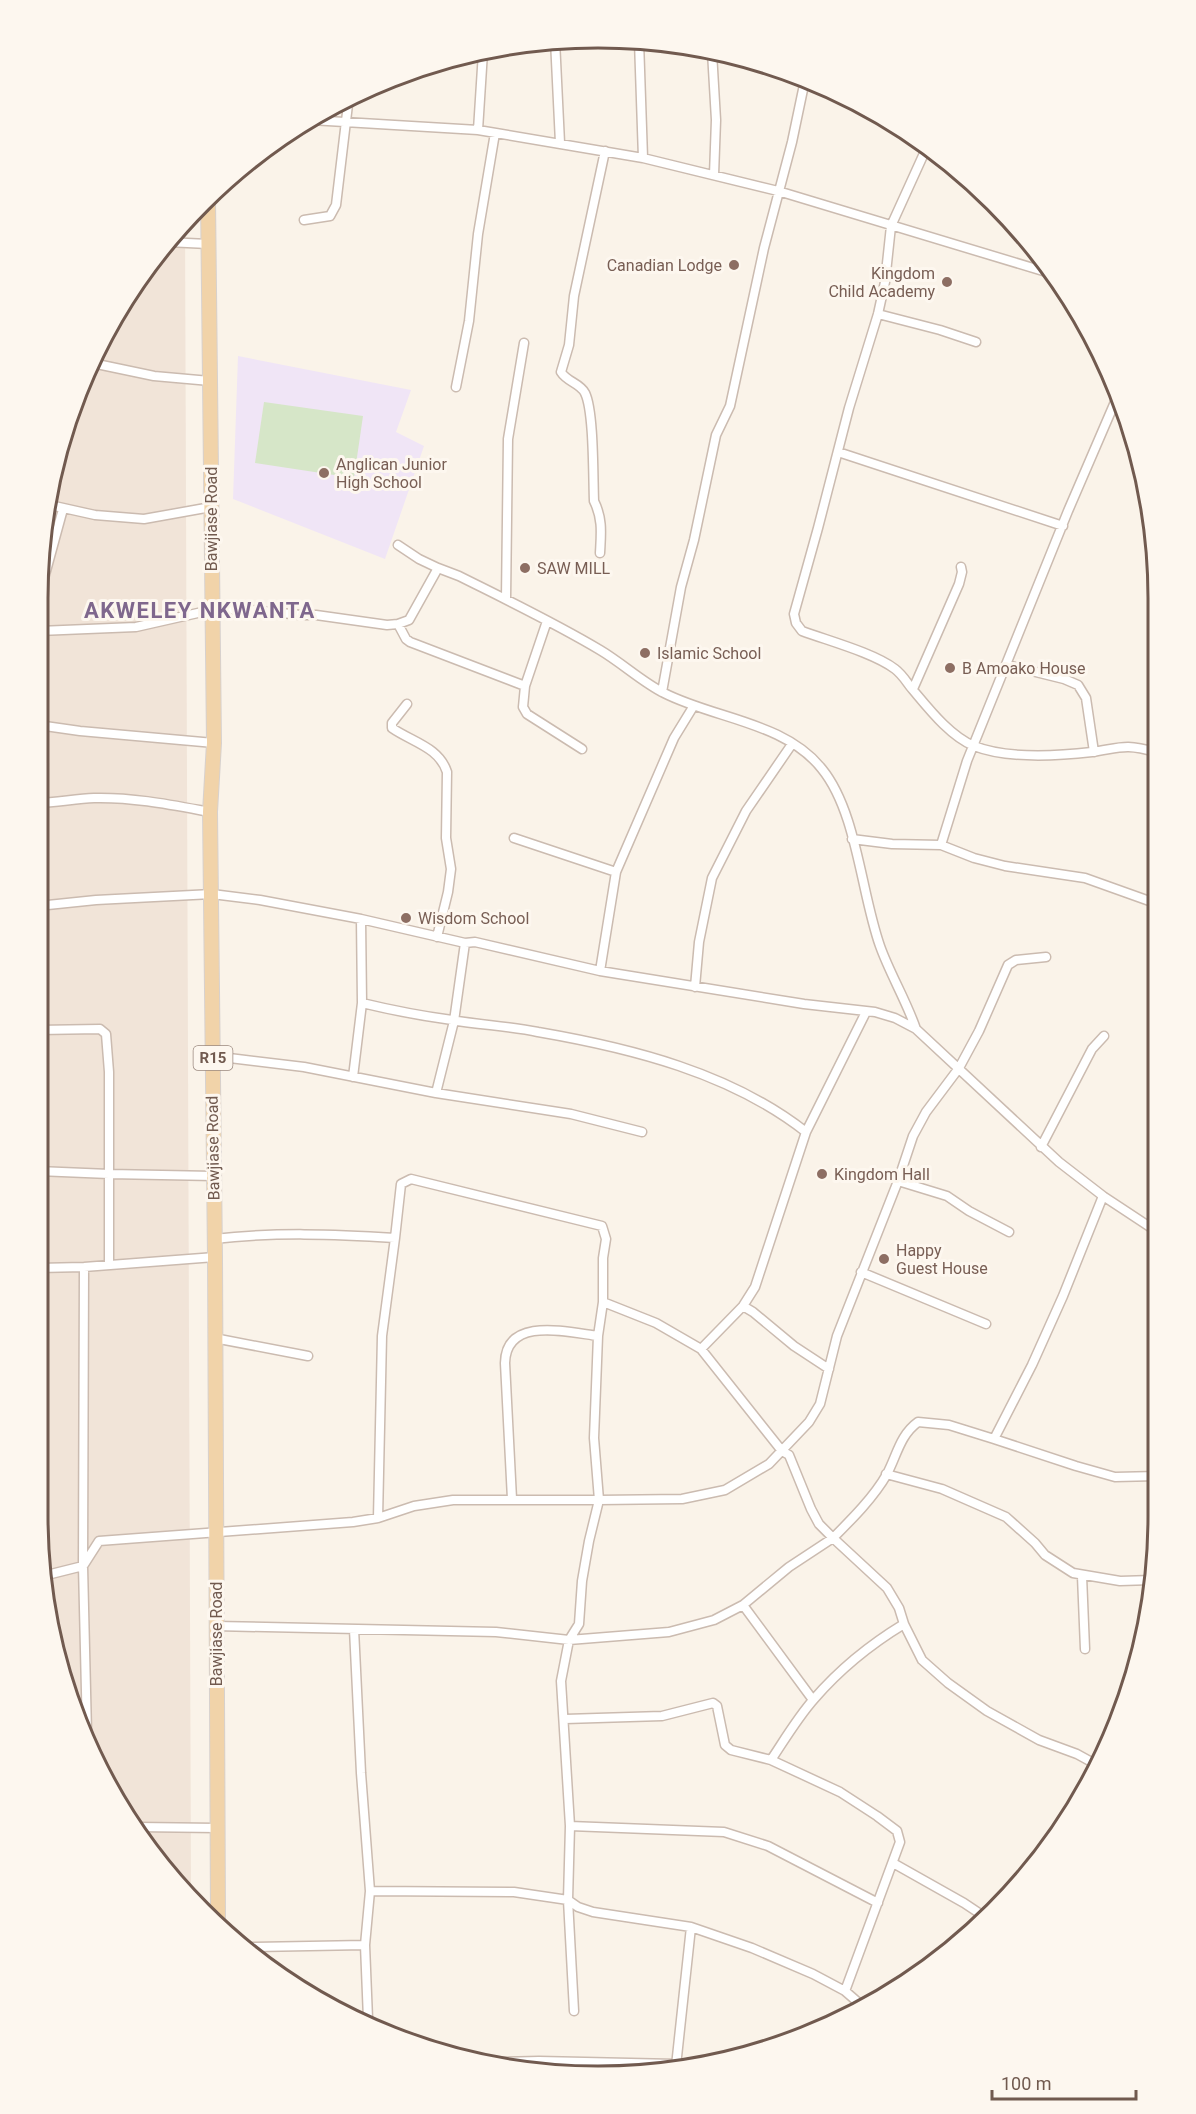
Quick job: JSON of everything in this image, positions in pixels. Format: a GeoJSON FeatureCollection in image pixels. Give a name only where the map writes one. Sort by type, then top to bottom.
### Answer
{"type":"FeatureCollection","features":[{"type":"Feature","properties":{"kind":"main road","name":"Bawjiase Road"},"geometry":{"type":"LineString","coordinates":[[208,210],[214,743],[210,812],[218,1914]]}},
{"type":"Feature","properties":{"kind":"street"},"geometry":{"type":"LineString","coordinates":[[555,50],[560,143]]}},
{"type":"Feature","properties":{"kind":"street"},"geometry":{"type":"LineString","coordinates":[[639,50],[643,158]]}},
{"type":"Feature","properties":{"kind":"street"},"geometry":{"type":"LineString","coordinates":[[478,130],[482,61]]}},
{"type":"Feature","properties":{"kind":"street"},"geometry":{"type":"LineString","coordinates":[[713,61],[716,120],[714,175]]}},
{"type":"Feature","properties":{"kind":"street"},"geometry":{"type":"LineString","coordinates":[[662,692],[681,587],[694,540],[716,435],[730,406],[803,88]]}},
{"type":"Feature","properties":{"kind":"street"},"geometry":{"type":"LineString","coordinates":[[304,219],[330,216],[336,205],[348,109]]}},
{"type":"Feature","properties":{"kind":"street"},"geometry":{"type":"LineString","coordinates":[[325,121],[478,130],[643,158],[778,191],[1039,270]]}},
{"type":"Feature","properties":{"kind":"street"},"geometry":{"type":"LineString","coordinates":[[456,387],[469,321],[478,234],[495,133]]}},
{"type":"Feature","properties":{"kind":"street"},"geometry":{"type":"LineString","coordinates":[[600,553],[602,525],[594,501],[589,404],[582,388],[565,378],[561,372],[569,345],[574,296],[605,151]]}},
{"type":"Feature","properties":{"kind":"street"},"geometry":{"type":"LineString","coordinates":[[923,155],[891,226],[885,282],[878,314],[849,408],[794,614],[796,623],[802,631],[871,657],[895,669],[955,734],[973,746],[1014,754],[1037,755],[1094,752],[1126,746],[1148,751]]}},
{"type":"Feature","properties":{"kind":"street"},"geometry":{"type":"LineString","coordinates":[[178,243],[208,244]]}},
{"type":"Feature","properties":{"kind":"street"},"geometry":{"type":"LineString","coordinates":[[878,314],[976,342]]}},
{"type":"Feature","properties":{"kind":"street"},"geometry":{"type":"LineString","coordinates":[[506,599],[508,439],[524,343]]}},
{"type":"Feature","properties":{"kind":"street"},"geometry":{"type":"LineString","coordinates":[[101,365],[154,376],[210,381]]}},
{"type":"Feature","properties":{"kind":"street"},"geometry":{"type":"LineString","coordinates":[[941,845],[973,746],[1113,406]]}},
{"type":"Feature","properties":{"kind":"street"},"geometry":{"type":"LineString","coordinates":[[838,452],[1063,526]]}},
{"type":"Feature","properties":{"kind":"street"},"geometry":{"type":"LineString","coordinates":[[56,506],[95,515],[144,519],[211,507]]}},
{"type":"Feature","properties":{"kind":"street"},"geometry":{"type":"LineString","coordinates":[[49,558],[63,508]]}},
{"type":"Feature","properties":{"kind":"street"},"geometry":{"type":"LineString","coordinates":[[398,545],[419,559],[506,599],[603,652],[662,692],[693,707],[764,730],[792,744],[823,770],[847,818],[880,946],[916,1029]]}},
{"type":"Feature","properties":{"kind":"street"},"geometry":{"type":"LineString","coordinates":[[913,689],[959,584],[961,567]]}},
{"type":"Feature","properties":{"kind":"street"},"geometry":{"type":"LineString","coordinates":[[48,631],[136,627],[211,610],[241,609],[316,615],[387,625],[398,624],[410,620],[438,568]]}},
{"type":"Feature","properties":{"kind":"street"},"geometry":{"type":"LineString","coordinates":[[547,621],[525,686],[523,707],[527,714],[582,749]]}},
{"type":"Feature","properties":{"kind":"street"},"geometry":{"type":"LineString","coordinates":[[398,624],[410,642],[525,686]]}},
{"type":"Feature","properties":{"kind":"street"},"geometry":{"type":"LineString","coordinates":[[1006,665],[1064,679],[1078,685],[1086,698],[1094,752]]}},
{"type":"Feature","properties":{"kind":"street"},"geometry":{"type":"LineString","coordinates":[[407,704],[392,723],[392,728],[434,752],[444,763],[447,772],[446,837],[451,869],[437,937]]}},
{"type":"Feature","properties":{"kind":"street"},"geometry":{"type":"LineString","coordinates":[[600,971],[616,872],[674,738],[693,707]]}},
{"type":"Feature","properties":{"kind":"street"},"geometry":{"type":"LineString","coordinates":[[48,726],[214,743]]}},
{"type":"Feature","properties":{"kind":"street"},"geometry":{"type":"LineString","coordinates":[[695,987],[699,942],[712,878],[746,812],[792,744]]}},
{"type":"Feature","properties":{"kind":"street"},"geometry":{"type":"LineString","coordinates":[[48,802],[94,798],[116,799],[156,802],[210,812]]}},
{"type":"Feature","properties":{"kind":"street"},"geometry":{"type":"LineString","coordinates":[[514,838],[616,872]]}},
{"type":"Feature","properties":{"kind":"street"},"geometry":{"type":"LineString","coordinates":[[852,839],[892,844],[941,845],[974,858],[1005,866],[1085,878],[1148,900]]}},
{"type":"Feature","properties":{"kind":"street"},"geometry":{"type":"LineString","coordinates":[[48,905],[212,894],[260,900],[361,919],[465,943],[475,942],[600,971],[695,987],[875,1012],[895,1018],[916,1029],[1041,1147],[1103,1196],[1148,1226]]}},
{"type":"Feature","properties":{"kind":"street"},"geometry":{"type":"LineString","coordinates":[[353,1077],[362,1003],[361,919]]}},
{"type":"Feature","properties":{"kind":"street"},"geometry":{"type":"LineString","coordinates":[[436,1093],[454,1021],[465,943]]}},
{"type":"Feature","properties":{"kind":"street"},"geometry":{"type":"LineString","coordinates":[[51,1574],[83,1566],[99,1541],[378,1518],[414,1506],[453,1500],[682,1499],[725,1490],[769,1464],[815,1414],[820,1404],[837,1336],[898,1181],[913,1136],[926,1112],[959,1068],[979,1031],[1008,965],[1016,960],[1046,957]]}},
{"type":"Feature","properties":{"kind":"street"},"geometry":{"type":"LineString","coordinates":[[362,1003],[454,1021],[538,1032],[610,1047],[685,1068],[740,1090],[784,1115],[806,1132]]}},
{"type":"Feature","properties":{"kind":"street"},"geometry":{"type":"LineString","coordinates":[[701,1349],[743,1306],[755,1287],[806,1132],[867,1012]]}},
{"type":"Feature","properties":{"kind":"street"},"geometry":{"type":"LineString","coordinates":[[48,1030],[100,1029],[106,1034],[109,1072],[109,1265]]}},
{"type":"Feature","properties":{"kind":"street"},"geometry":{"type":"LineString","coordinates":[[1041,1147],[1092,1048],[1104,1036]]}},
{"type":"Feature","properties":{"kind":"street"},"geometry":{"type":"LineString","coordinates":[[213,1056],[304,1067],[436,1093],[571,1114],[642,1132]]}},
{"type":"Feature","properties":{"kind":"street"},"geometry":{"type":"LineString","coordinates":[[48,1171],[214,1176]]}},
{"type":"Feature","properties":{"kind":"street"},"geometry":{"type":"LineString","coordinates":[[378,1518],[382,1336],[401,1184],[411,1179],[602,1226],[606,1239],[603,1258],[603,1302],[598,1336],[594,1438],[599,1500],[588,1541],[578,1629],[568,1640],[561,1681],[570,1826],[568,1900],[574,2011]]}},
{"type":"Feature","properties":{"kind":"street"},"geometry":{"type":"LineString","coordinates":[[898,1181],[947,1196],[969,1211],[1010,1232]]}},
{"type":"Feature","properties":{"kind":"street"},"geometry":{"type":"LineString","coordinates":[[994,1439],[1063,1296],[1103,1196]]}},
{"type":"Feature","properties":{"kind":"street"},"geometry":{"type":"LineString","coordinates":[[214,1239],[252,1234],[337,1234],[395,1238]]}},
{"type":"Feature","properties":{"kind":"street"},"geometry":{"type":"LineString","coordinates":[[48,1268],[215,1257]]}},
{"type":"Feature","properties":{"kind":"street"},"geometry":{"type":"LineString","coordinates":[[84,1267],[83,1566],[87,1717]]}},
{"type":"Feature","properties":{"kind":"street"},"geometry":{"type":"LineString","coordinates":[[861,1272],[986,1324]]}},
{"type":"Feature","properties":{"kind":"street"},"geometry":{"type":"LineString","coordinates":[[603,1302],[656,1323],[701,1349],[782,1451],[789,1455],[819,1524],[887,1588],[899,1608],[904,1624],[922,1660],[948,1683],[987,1711],[1040,1740],[1090,1761]]}},
{"type":"Feature","properties":{"kind":"street"},"geometry":{"type":"LineString","coordinates":[[743,1306],[794,1346],[829,1369]]}},
{"type":"Feature","properties":{"kind":"street"},"geometry":{"type":"LineString","coordinates":[[512,1499],[505,1363],[505,1354],[510,1343],[517,1335],[544,1330],[598,1336]]}},
{"type":"Feature","properties":{"kind":"street"},"geometry":{"type":"LineString","coordinates":[[214,1338],[308,1356]]}},
{"type":"Feature","properties":{"kind":"street"},"geometry":{"type":"LineString","coordinates":[[215,1626],[496,1632],[568,1640],[674,1631],[714,1620],[743,1605],[789,1567],[832,1538],[848,1523],[886,1474],[908,1429],[918,1422],[949,1425],[1115,1477],[1148,1476]]}},
{"type":"Feature","properties":{"kind":"street"},"geometry":{"type":"LineString","coordinates":[[886,1474],[942,1489],[1006,1517],[1045,1555],[1073,1573],[1120,1581],[1144,1580]]}},
{"type":"Feature","properties":{"kind":"street"},"geometry":{"type":"LineString","coordinates":[[1082,1576],[1085,1649]]}},
{"type":"Feature","properties":{"kind":"street"},"geometry":{"type":"LineString","coordinates":[[743,1605],[813,1700]]}},
{"type":"Feature","properties":{"kind":"street"},"geometry":{"type":"LineString","coordinates":[[771,1760],[813,1700],[833,1679],[871,1646],[904,1624]]}},
{"type":"Feature","properties":{"kind":"street"},"geometry":{"type":"LineString","coordinates":[[354,1629],[370,1891],[365,1945],[368,2015]]}},
{"type":"Feature","properties":{"kind":"street"},"geometry":{"type":"LineString","coordinates":[[565,1719],[662,1716],[713,1703],[717,1706],[725,1744],[730,1750],[771,1760],[840,1792],[897,1832],[900,1842],[844,1991]]}},
{"type":"Feature","properties":{"kind":"street"},"geometry":{"type":"LineString","coordinates":[[570,1826],[724,1832],[768,1846],[878,1902]]}},
{"type":"Feature","properties":{"kind":"street"},"geometry":{"type":"LineString","coordinates":[[145,1827],[218,1828]]}},
{"type":"Feature","properties":{"kind":"street"},"geometry":{"type":"LineString","coordinates":[[893,1863],[978,1913]]}},
{"type":"Feature","properties":{"kind":"street"},"geometry":{"type":"LineString","coordinates":[[370,1891],[514,1892],[568,1900],[578,1907],[593,1912],[691,1927],[752,1948],[813,1974],[844,1991],[856,2001]]}},
{"type":"Feature","properties":{"kind":"street"},"geometry":{"type":"LineString","coordinates":[[677,2060],[691,1927]]}},
{"type":"Feature","properties":{"kind":"street"},"geometry":{"type":"LineString","coordinates":[[256,1947],[365,1945]]}},
{"type":"Feature","properties":{"kind":"street"},"geometry":{"type":"LineString","coordinates":[[528,2061],[643,2064]]}},
{"type":"Feature","properties":{"kind":"shaded area"},"geometry":{"type":"Polygon","coordinates":[[[185,234],[191,1886],[141,1822],[122,1791],[105,1759],[77,1693],[59,1623],[53,1588],[48,1516],[49,562],[53,526],[67,456],[90,388],[122,323],[141,292],[185,234]]]}},
{"type":"Feature","properties":{"kind":"shaded area","name":"Anglican Junior High School"},"geometry":{"type":"Polygon","coordinates":[[[238,356],[411,390],[396,432],[424,446],[385,559],[233,499],[238,356]]]}},
{"type":"Feature","properties":{"kind":"green space"},"geometry":{"type":"Polygon","coordinates":[[[264,402],[363,416],[354,478],[255,463],[264,402]]]}},
{"type":"Feature","properties":{"kind":"place","name":"Canadian Lodge"},"geometry":{"type":"Point","coordinates":[734,265]}},
{"type":"Feature","properties":{"kind":"place","name":"Kingdom Child Academy"},"geometry":{"type":"Point","coordinates":[947,282]}},
{"type":"Feature","properties":{"kind":"place","name":"Anglican Junior High School"},"geometry":{"type":"Point","coordinates":[324,473]}},
{"type":"Feature","properties":{"kind":"place","name":"SAW MILL"},"geometry":{"type":"Point","coordinates":[525,568]}},
{"type":"Feature","properties":{"kind":"place","name":"Islamic School"},"geometry":{"type":"Point","coordinates":[645,653]}},
{"type":"Feature","properties":{"kind":"place","name":"B Amoako House"},"geometry":{"type":"Point","coordinates":[950,668]}},
{"type":"Feature","properties":{"kind":"place","name":"Wisdom School"},"geometry":{"type":"Point","coordinates":[406,918]}},
{"type":"Feature","properties":{"kind":"place","name":"Kingdom Hall"},"geometry":{"type":"Point","coordinates":[822,1174]}},
{"type":"Feature","properties":{"kind":"place","name":"Happy Guest House"},"geometry":{"type":"Point","coordinates":[884,1259]}},
{"type":"Feature","properties":{"kind":"district","name":"AKWELEY NKWANTA"},"geometry":{"type":"Point","coordinates":[200,610]}}]}
